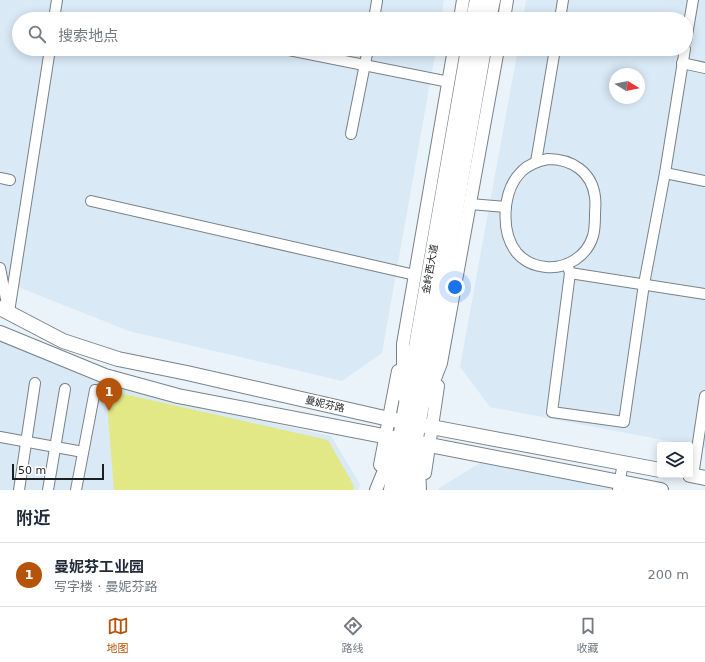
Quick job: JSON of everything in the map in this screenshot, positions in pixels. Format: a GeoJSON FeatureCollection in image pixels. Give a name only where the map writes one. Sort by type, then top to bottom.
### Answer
{"type":"FeatureCollection","features":[{"type":"Feature","properties":{"kind":"main road"},"geometry":{"type":"LineString","coordinates":[[475,12],[478,0]]}},
{"type":"Feature","properties":{"kind":"main road"},"geometry":{"type":"LineString","coordinates":[[489,12],[492,0]]}},
{"type":"Feature","properties":{"kind":"main road","name":"金岭西大道"},"geometry":{"type":"LineString","coordinates":[[392,490],[407,441],[468,56]]}},
{"type":"Feature","properties":{"kind":"main road","name":"金岭西大道"},"geometry":{"type":"LineString","coordinates":[[410,423],[482,56]]}},
{"type":"Feature","properties":{"kind":"main road","name":"曼妮芬路"},"geometry":{"type":"LineString","coordinates":[[4,310],[63,342],[118,359],[410,423],[657,469]]}},
{"type":"Feature","properties":{"kind":"main road","name":"曼妮芬路"},"geometry":{"type":"LineString","coordinates":[[0,333],[104,376],[178,396],[407,441],[619,486],[661,490]]}},
{"type":"Feature","properties":{"kind":"main road","name":"金岭西大道"},"geometry":{"type":"LineString","coordinates":[[406,490],[407,441]]}},
{"type":"Feature","properties":{"kind":"street"},"geometry":{"type":"LineString","coordinates":[[55,12],[57,0]]}},
{"type":"Feature","properties":{"kind":"street"},"geometry":{"type":"LineString","coordinates":[[461,12],[463,0]]}},
{"type":"Feature","properties":{"kind":"street"},"geometry":{"type":"LineString","coordinates":[[505,12],[507,0]]}},
{"type":"Feature","properties":{"kind":"street"},"geometry":{"type":"LineString","coordinates":[[561,12],[563,0]]}},
{"type":"Feature","properties":{"kind":"street"},"geometry":{"type":"LineString","coordinates":[[692,12],[694,0]]}},
{"type":"Feature","properties":{"kind":"street"},"geometry":{"type":"LineString","coordinates":[[375,12],[377,1]]}},
{"type":"Feature","properties":{"kind":"street"},"geometry":{"type":"LineString","coordinates":[[4,310],[49,56]]}},
{"type":"Feature","properties":{"kind":"street"},"geometry":{"type":"LineString","coordinates":[[319,56],[449,82]]}},
{"type":"Feature","properties":{"kind":"street"},"geometry":{"type":"LineString","coordinates":[[351,134],[366,56]]}},
{"type":"Feature","properties":{"kind":"street"},"geometry":{"type":"LineString","coordinates":[[376,490],[407,441],[410,423],[403,344],[453,56]]}},
{"type":"Feature","properties":{"kind":"street"},"geometry":{"type":"LineString","coordinates":[[410,423],[441,363],[497,56]]}},
{"type":"Feature","properties":{"kind":"street"},"geometry":{"type":"LineString","coordinates":[[536,162],[554,56]]}},
{"type":"Feature","properties":{"kind":"street"},"geometry":{"type":"LineString","coordinates":[[683,56],[665,173],[644,284],[624,422],[552,412],[568,269],[583,253],[592,238],[596,198],[594,189],[586,174],[572,163],[556,159],[548,159],[536,162],[526,167],[516,178],[511,188],[505,218],[510,241],[519,255],[526,261],[543,267],[560,267],[568,269],[644,284],[705,294]]}},
{"type":"Feature","properties":{"kind":"street"},"geometry":{"type":"LineString","coordinates":[[682,63],[705,68]]}},
{"type":"Feature","properties":{"kind":"street"},"geometry":{"type":"LineString","coordinates":[[665,173],[705,180]]}},
{"type":"Feature","properties":{"kind":"street"},"geometry":{"type":"LineString","coordinates":[[91,201],[415,275]]}},
{"type":"Feature","properties":{"kind":"street"},"geometry":{"type":"LineString","coordinates":[[470,204],[506,207]]}},
{"type":"Feature","properties":{"kind":"street"},"geometry":{"type":"LineString","coordinates":[[0,268],[4,310]]}},
{"type":"Feature","properties":{"kind":"street"},"geometry":{"type":"LineString","coordinates":[[19,490],[35,383]]}},
{"type":"Feature","properties":{"kind":"street"},"geometry":{"type":"LineString","coordinates":[[48,490],[65,389]]}},
{"type":"Feature","properties":{"kind":"street"},"geometry":{"type":"LineString","coordinates":[[76,490],[95,390]]}},
{"type":"Feature","properties":{"kind":"street"},"geometry":{"type":"LineString","coordinates":[[696,476],[705,396]]}},
{"type":"Feature","properties":{"kind":"street"},"geometry":{"type":"LineString","coordinates":[[0,437],[83,452]]}},
{"type":"Feature","properties":{"kind":"street"},"geometry":{"type":"LineString","coordinates":[[407,441],[421,490]]}},
{"type":"Feature","properties":{"kind":"street"},"geometry":{"type":"LineString","coordinates":[[619,486],[623,463]]}},
{"type":"Feature","properties":{"kind":"shaded area"},"geometry":{"type":"Polygon","coordinates":[[[0,0],[444,0],[442,12],[12,12],[12,56],[435,56],[382,353],[342,381],[129,331],[0,279],[0,0]]]}},
{"type":"Feature","properties":{"kind":"shaded area"},"geometry":{"type":"Polygon","coordinates":[[[526,0],[705,0],[705,448],[693,446],[693,442],[674,442],[490,407],[460,367],[517,56],[693,56],[693,12],[524,12],[526,0]]]}},
{"type":"Feature","properties":{"kind":"shaded area"},"geometry":{"type":"Polygon","coordinates":[[[0,339],[106,386],[331,436],[360,484],[359,490],[0,490],[0,339]]]}},
{"type":"Feature","properties":{"kind":"shaded area"},"geometry":{"type":"Polygon","coordinates":[[[485,460],[639,490],[439,490],[439,488],[485,460]]]}},
{"type":"Feature","properties":{"kind":"green space"},"geometry":{"type":"Polygon","coordinates":[[[106,390],[328,440],[354,486],[353,490],[114,490],[106,390]]]}},
{"type":"Feature","properties":{"kind":"place","name":"曼妮芬工业园"},"geometry":{"type":"Point","coordinates":[109,411]}}]}
